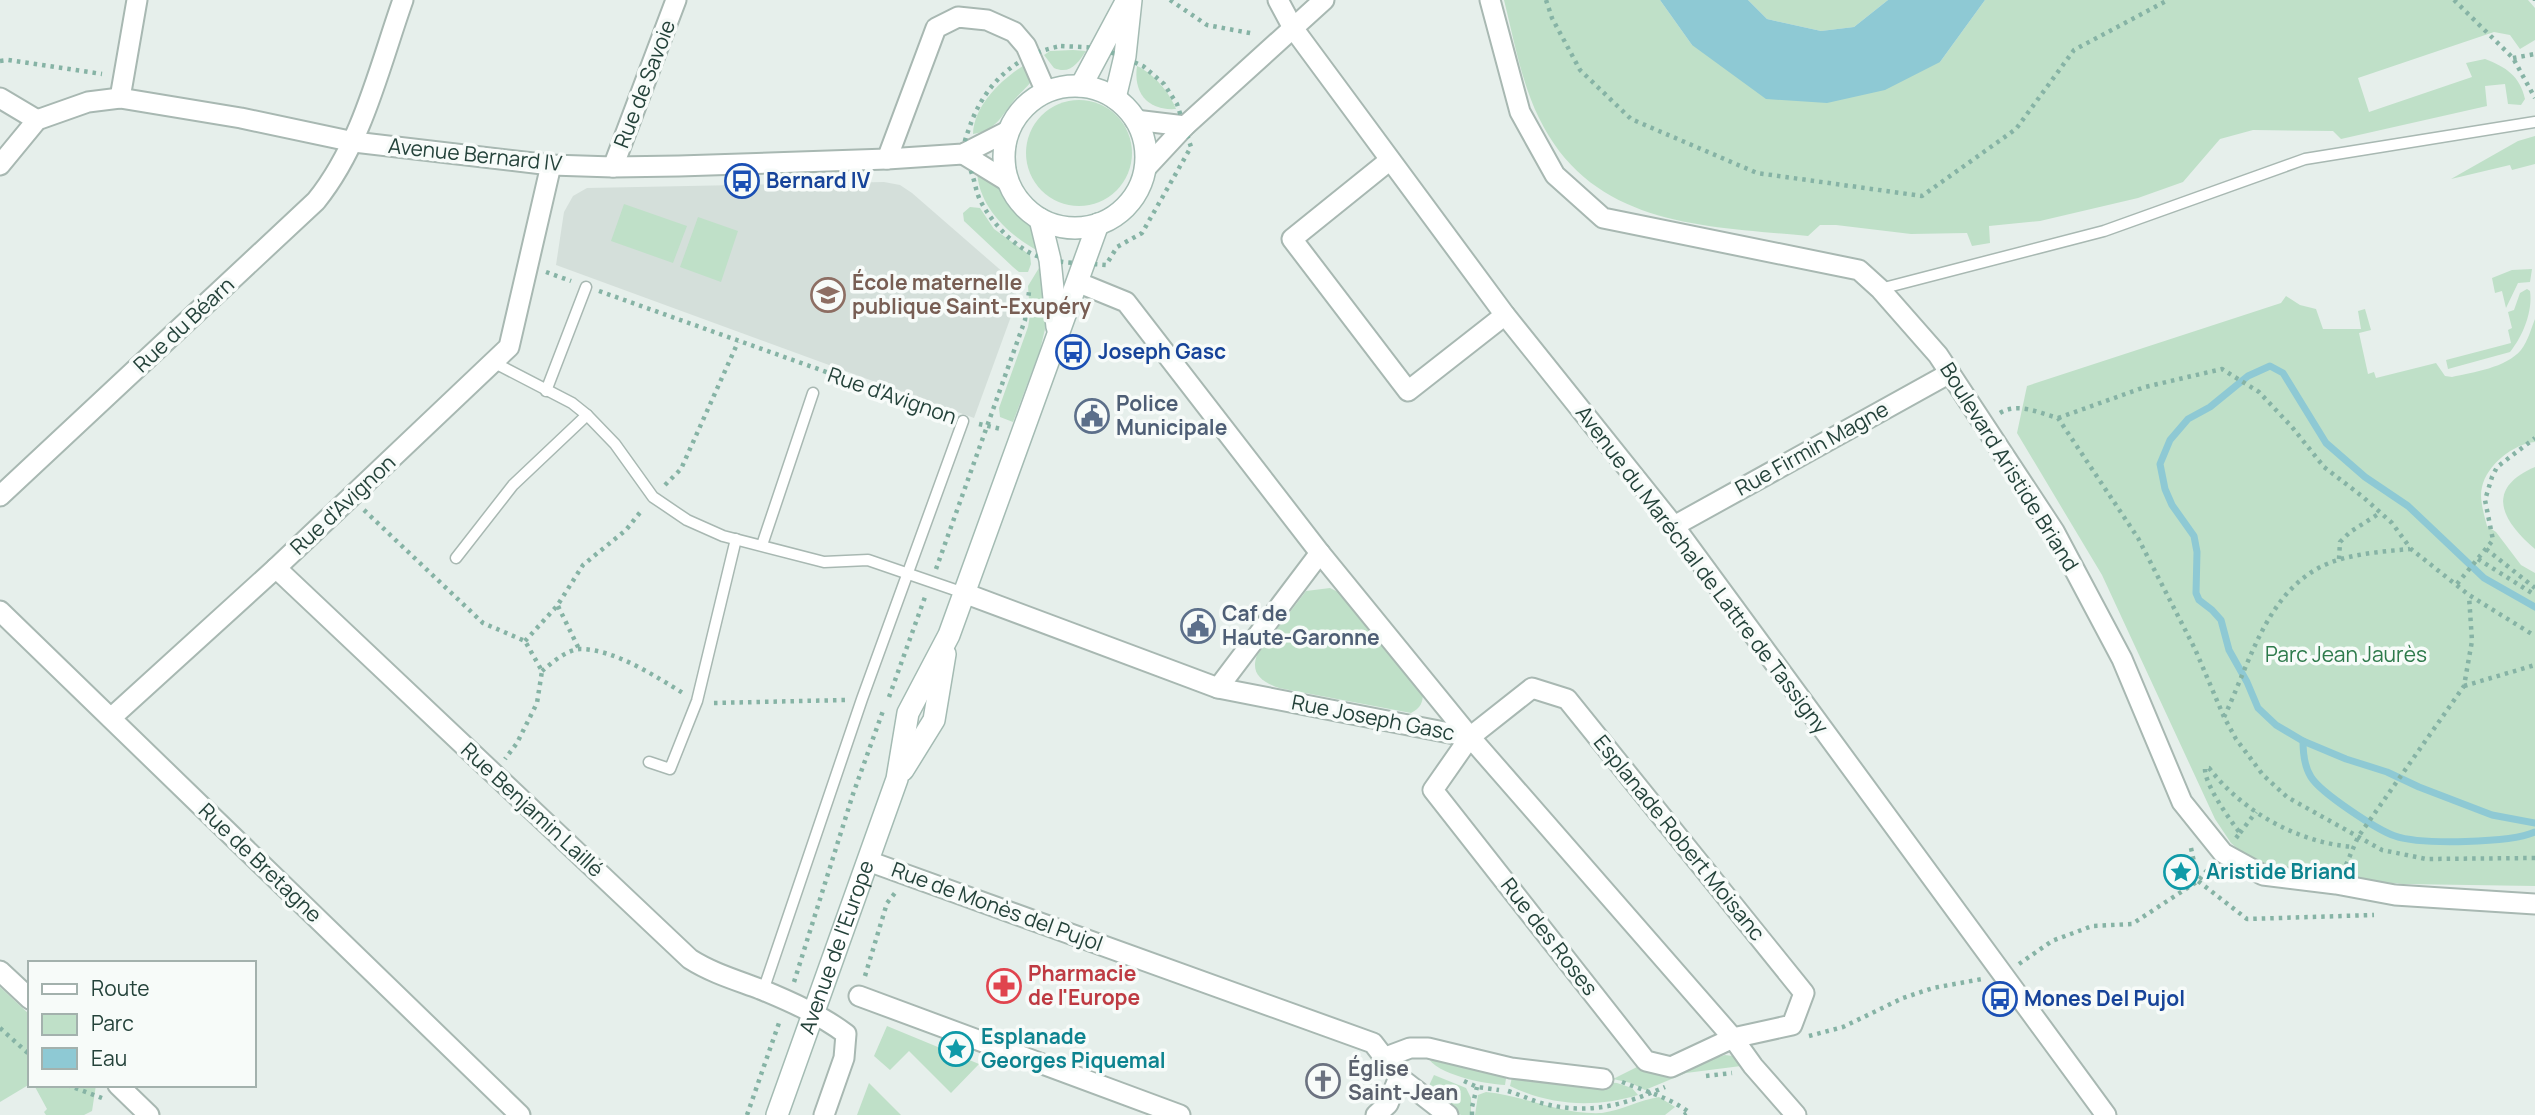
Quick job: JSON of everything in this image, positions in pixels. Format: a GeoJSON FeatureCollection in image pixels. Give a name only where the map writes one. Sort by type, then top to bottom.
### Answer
{"type":"FeatureCollection","features":[{"type":"Feature","properties":{"kind":"street"},"geometry":{"type":"LineString","coordinates":[[120,98],[137,0]]}},
{"type":"Feature","properties":{"kind":"street","name":"Rue du Béarn"},"geometry":{"type":"LineString","coordinates":[[0,496],[316,201],[334,179],[354,142],[403,0]]}},
{"type":"Feature","properties":{"kind":"street","name":"Rue de Savoie"},"geometry":{"type":"LineString","coordinates":[[613,167],[676,0]]}},
{"type":"Feature","properties":{"kind":"street"},"geometry":{"type":"LineString","coordinates":[[1081,86],[1129,0]]}},
{"type":"Feature","properties":{"kind":"street"},"geometry":{"type":"LineString","coordinates":[[1115,98],[1125,56],[1129,0]]}},
{"type":"Feature","properties":{"kind":"street","name":"Avenue du Maréchal de Lattre de Tassigny"},"geometry":{"type":"LineString","coordinates":[[1278,0],[1287,33],[1391,160],[1505,315],[1674,526],[2106,1115]]}},
{"type":"Feature","properties":{"kind":"street"},"geometry":{"type":"LineString","coordinates":[[1145,169],[1185,126],[1324,0]]}},
{"type":"Feature","properties":{"kind":"street","name":"Boulevard Aristide Briand"},"geometry":{"type":"LineString","coordinates":[[1490,0],[1520,112],[1555,175],[1603,218],[1859,270],[1880,289],[1950,373],[2054,531],[2122,659],[2182,802],[2222,853],[2263,875],[2395,895],[2535,904]]}},
{"type":"Feature","properties":{"kind":"street"},"geometry":{"type":"LineString","coordinates":[[887,159],[936,28],[958,17],[987,20],[1014,33],[1026,46],[1046,92]]}},
{"type":"Feature","properties":{"kind":"street"},"geometry":{"type":"LineString","coordinates":[[1081,86],[1115,98],[1135,120],[1143,135],[1146,152],[1145,169],[1132,200],[1120,212],[1098,224],[1073,228],[1056,226],[1026,209],[1007,181],[1003,164],[1008,131],[1027,103],[1058,87],[1081,86]]}},
{"type":"Feature","properties":{"kind":"street"},"geometry":{"type":"LineString","coordinates":[[0,98],[37,120],[0,165]]}},
{"type":"Feature","properties":{"kind":"street","name":"Avenue Bernard IV"},"geometry":{"type":"LineString","coordinates":[[37,120],[88,102],[120,98],[242,118],[354,142],[551,165],[613,167],[887,159],[963,154],[1008,131]]}},
{"type":"Feature","properties":{"kind":"street"},"geometry":{"type":"LineString","coordinates":[[1135,120],[1185,126]]}},
{"type":"Feature","properties":{"kind":"street"},"geometry":{"type":"LineString","coordinates":[[963,154],[1007,181]]}},
{"type":"Feature","properties":{"kind":"street"},"geometry":{"type":"LineString","coordinates":[[1391,160],[1292,239],[1408,391],[1505,315]]}},
{"type":"Feature","properties":{"kind":"street","name":"Rue d'Avignon"},"geometry":{"type":"LineString","coordinates":[[111,718],[276,568],[509,347],[551,165]]}},
{"type":"Feature","properties":{"kind":"street","name":"Avenue de l'Europe"},"geometry":{"type":"LineString","coordinates":[[1040,219],[1039,261],[1058,332]]}},
{"type":"Feature","properties":{"kind":"street","name":"Avenue de l'Europe"},"geometry":{"type":"LineString","coordinates":[[776,1115],[897,779],[908,713],[949,635],[1098,224]]}},
{"type":"Feature","properties":{"kind":"street"},"geometry":{"type":"LineString","coordinates":[[1080,272],[1126,302],[1320,552],[1470,737]]}},
{"type":"Feature","properties":{"kind":"street","name":"Rue Firmin Magne"},"geometry":{"type":"LineString","coordinates":[[1674,526],[1950,373]]}},
{"type":"Feature","properties":{"kind":"street"},"geometry":{"type":"LineString","coordinates":[[1218,688],[1320,552]]}},
{"type":"Feature","properties":{"kind":"street","name":"Rue Benjamin Laillé"},"geometry":{"type":"LineString","coordinates":[[276,568],[690,959],[705,969],[813,1014],[846,1034],[844,1058],[824,1115]]}},
{"type":"Feature","properties":{"kind":"street","name":"Rue Joseph Gasc"},"geometry":{"type":"LineString","coordinates":[[964,593],[1218,688],[1470,737],[1733,1038],[1753,1066],[1796,1115]]}},
{"type":"Feature","properties":{"kind":"street","name":"Rue de Bretagne"},"geometry":{"type":"LineString","coordinates":[[0,611],[520,1115]]}},
{"type":"Feature","properties":{"kind":"street","name":"Avenue de l'Europe"},"geometry":{"type":"LineString","coordinates":[[897,779],[934,720],[949,635]]}},
{"type":"Feature","properties":{"kind":"street","name":"Esplanade Robert Moisanc"},"geometry":{"type":"LineString","coordinates":[[1470,737],[1532,688],[1567,699],[1804,993],[1791,1025],[1733,1038]]}},
{"type":"Feature","properties":{"kind":"street","name":"Rue des Roses"},"geometry":{"type":"LineString","coordinates":[[1470,737],[1433,790],[1646,1061],[1671,1067],[1733,1038]]}},
{"type":"Feature","properties":{"kind":"street","name":"Rue de Monès del Pujol"},"geometry":{"type":"LineString","coordinates":[[868,860],[1373,1043],[1386,1057]]}},
{"type":"Feature","properties":{"kind":"street"},"geometry":{"type":"LineString","coordinates":[[0,971],[28,997]]}},
{"type":"Feature","properties":{"kind":"street"},"geometry":{"type":"LineString","coordinates":[[859,996],[1180,1115]]}},
{"type":"Feature","properties":{"kind":"street"},"geometry":{"type":"LineString","coordinates":[[1448,1115],[1399,1077],[1386,1057],[1410,1048],[1429,1048],[1511,1068],[1603,1079]]}},
{"type":"Feature","properties":{"kind":"street"},"geometry":{"type":"LineString","coordinates":[[1376,1115],[1388,1104],[1399,1077]]}},
{"type":"Feature","properties":{"kind":"street"},"geometry":{"type":"LineString","coordinates":[[120,1087],[149,1115]]}},
{"type":"Feature","properties":{"kind":"lane"},"geometry":{"type":"LineString","coordinates":[[1880,289],[2104,231],[2305,159],[2535,122]]}},
{"type":"Feature","properties":{"kind":"lane"},"geometry":{"type":"LineString","coordinates":[[546,391],[586,287]]}},
{"type":"Feature","properties":{"kind":"lane"},"geometry":{"type":"LineString","coordinates":[[493,362],[572,403],[587,415],[615,444],[653,497],[687,520],[736,539],[824,562],[868,560],[964,593]]}},
{"type":"Feature","properties":{"kind":"lane"},"geometry":{"type":"LineString","coordinates":[[762,545],[813,393]]}},
{"type":"Feature","properties":{"kind":"lane"},"geometry":{"type":"LineString","coordinates":[[456,558],[513,485],[587,415]]}},
{"type":"Feature","properties":{"kind":"lane"},"geometry":{"type":"LineString","coordinates":[[763,991],[862,699],[963,421]]}},
{"type":"Feature","properties":{"kind":"lane"},"geometry":{"type":"LineString","coordinates":[[649,762],[670,769],[697,701],[736,539]]}},
{"type":"Feature","properties":{"kind":"path"},"geometry":{"type":"LineString","coordinates":[[1170,0],[1207,25],[1287,33]]}},
{"type":"Feature","properties":{"kind":"path"},"geometry":{"type":"LineString","coordinates":[[1546,0],[1552,18],[1580,70],[1631,119],[1757,173],[1922,196],[2016,128],[2074,50],[2168,0]]}},
{"type":"Feature","properties":{"kind":"path"},"geometry":{"type":"LineString","coordinates":[[2454,0],[2513,58],[2535,98]]}},
{"type":"Feature","properties":{"kind":"path"},"geometry":{"type":"LineString","coordinates":[[1061,46],[1101,48],[1125,56],[1143,66],[1164,84],[1177,104],[1191,147],[1142,233],[1117,247],[1106,264],[1080,272],[1039,261],[997,225],[979,199],[963,154],[979,103],[997,78],[1030,56],[1046,49],[1061,46]]}},
{"type":"Feature","properties":{"kind":"path"},"geometry":{"type":"LineString","coordinates":[[2513,58],[2535,54]]}},
{"type":"Feature","properties":{"kind":"path"},"geometry":{"type":"LineString","coordinates":[[0,61],[102,75]]}},
{"type":"Feature","properties":{"kind":"path","name":"Rue d'Avignon"},"geometry":{"type":"LineString","coordinates":[[529,265],[963,421],[1021,433]]}},
{"type":"Feature","properties":{"kind":"path"},"geometry":{"type":"LineString","coordinates":[[935,571],[1025,320],[1031,281]]}},
{"type":"Feature","properties":{"kind":"path"},"geometry":{"type":"LineString","coordinates":[[1984,422],[2009,407],[2058,418],[2145,387],[2222,369],[2253,388],[2279,413],[2324,467],[2392,523],[2411,549],[2469,595],[2535,636]]}},
{"type":"Feature","properties":{"kind":"path"},"geometry":{"type":"LineString","coordinates":[[2058,418],[2138,538],[2195,649],[2224,717],[2236,739],[2263,775],[2287,797],[2382,850],[2426,859],[2535,858]]}},
{"type":"Feature","properties":{"kind":"path"},"geometry":{"type":"LineString","coordinates":[[2457,584],[2493,540],[2485,500],[2497,467],[2535,438]]}},
{"type":"Feature","properties":{"kind":"path"},"geometry":{"type":"LineString","coordinates":[[351,497],[483,623],[525,642],[542,671],[537,703],[517,743],[493,773]]}},
{"type":"Feature","properties":{"kind":"path"},"geometry":{"type":"LineString","coordinates":[[2339,559],[2340,542],[2350,532],[2381,513]]}},
{"type":"Feature","properties":{"kind":"path"},"geometry":{"type":"LineString","coordinates":[[2224,717],[2268,617],[2290,588],[2316,570],[2339,559],[2411,549]]}},
{"type":"Feature","properties":{"kind":"path"},"geometry":{"type":"LineString","coordinates":[[2486,549],[2535,588]]}},
{"type":"Feature","properties":{"kind":"path"},"geometry":{"type":"LineString","coordinates":[[2478,559],[2535,595]]}},
{"type":"Feature","properties":{"kind":"path"},"geometry":{"type":"LineString","coordinates":[[747,1115],[774,1033],[788,1002],[853,794],[930,584]]}},
{"type":"Feature","properties":{"kind":"path"},"geometry":{"type":"LineString","coordinates":[[2336,884],[2358,837],[2368,827],[2464,686],[2472,641],[2469,595]]}},
{"type":"Feature","properties":{"kind":"path"},"geometry":{"type":"LineString","coordinates":[[557,606],[579,649]]}},
{"type":"Feature","properties":{"kind":"path"},"geometry":{"type":"LineString","coordinates":[[542,671],[561,656],[579,649],[617,658],[648,672],[697,701],[727,704],[862,699],[908,713]]}},
{"type":"Feature","properties":{"kind":"path"},"geometry":{"type":"LineString","coordinates":[[2464,686],[2535,664]]}},
{"type":"Feature","properties":{"kind":"path"},"geometry":{"type":"LineString","coordinates":[[2240,833],[2217,799],[2205,768],[2209,768],[2222,783],[2256,811],[2278,825],[2315,840],[2354,847]]}},
{"type":"Feature","properties":{"kind":"path"},"geometry":{"type":"LineString","coordinates":[[2004,974],[2052,941],[2092,926],[2132,924],[2198,881],[2256,811]]}},
{"type":"Feature","properties":{"kind":"path"},"geometry":{"type":"LineString","coordinates":[[859,996],[887,903],[892,894],[906,889],[909,876]]}},
{"type":"Feature","properties":{"kind":"path"},"geometry":{"type":"LineString","coordinates":[[2198,881],[2247,919],[2384,914],[2395,895]]}},
{"type":"Feature","properties":{"kind":"path"},"geometry":{"type":"LineString","coordinates":[[0,1028],[28,1053]]}},
{"type":"Feature","properties":{"kind":"path"},"geometry":{"type":"LineString","coordinates":[[1603,1079],[1668,1097],[1689,1111],[1684,1115]]}},
{"type":"Feature","properties":{"kind":"path"},"geometry":{"type":"LineString","coordinates":[[1472,1115],[1477,1087]]}},
{"type":"Feature","properties":{"kind":"shaded area","name":"École maternelle publique Saint-Exupéry"},"geometry":{"type":"Polygon","coordinates":[[[884,182],[900,185],[912,193],[1012,280],[1016,290],[1017,300],[974,418],[556,265],[564,212],[573,196],[587,188],[884,182]]]}},
{"type":"Feature","properties":{"kind":"green space"},"geometry":{"type":"Polygon","coordinates":[[[1504,0],[1660,0],[1692,45],[1940,62],[1985,0],[2528,0],[2535,8],[2535,40],[2520,49],[2510,35],[2494,32],[2358,78],[2369,112],[2472,77],[2466,63],[2485,59],[2506,69],[2516,78],[2525,99],[2521,105],[2508,104],[2505,84],[2485,86],[2487,106],[2341,139],[2333,131],[2253,130],[2220,139],[2183,182],[2138,198],[2040,221],[1989,226],[1990,243],[1972,246],[1967,233],[1911,234],[1836,225],[1820,225],[1808,236],[1730,229],[1654,214],[1620,201],[1589,181],[1562,154],[1539,118],[1523,75],[1504,0]]]}},
{"type":"Feature","properties":{"kind":"green space"},"geometry":{"type":"Polygon","coordinates":[[[1748,0],[1888,0],[1854,27],[1821,31],[1767,19],[1748,0]]]}},
{"type":"Feature","properties":{"kind":"green space"},"geometry":{"type":"Polygon","coordinates":[[[1050,51],[1086,51],[1077,63],[1065,70],[1054,68],[1044,55],[1050,51]]]}},
{"type":"Feature","properties":{"kind":"green space"},"geometry":{"type":"Polygon","coordinates":[[[1026,64],[1033,78],[1029,84],[993,126],[973,134],[978,112],[984,102],[999,84],[1026,64]]]}},
{"type":"Feature","properties":{"kind":"green space"},"geometry":{"type":"Polygon","coordinates":[[[1137,66],[1160,84],[1176,109],[1158,107],[1144,98],[1137,84],[1137,66]]]}},
{"type":"Feature","properties":{"kind":"green space"},"geometry":{"type":"Polygon","coordinates":[[[1079,100],[1099,104],[1117,115],[1128,133],[1132,153],[1128,173],[1117,191],[1099,202],[1079,206],[1059,202],[1041,191],[1030,173],[1026,153],[1030,133],[1041,115],[1059,104],[1079,100]]]}},
{"type":"Feature","properties":{"kind":"green space"},"geometry":{"type":"Polygon","coordinates":[[[2535,136],[2535,164],[2512,170],[2510,165],[2451,179],[2518,141],[2535,136]]]}},
{"type":"Feature","properties":{"kind":"green space"},"geometry":{"type":"Polygon","coordinates":[[[977,170],[1001,187],[1013,208],[1033,225],[1042,253],[1019,239],[998,220],[983,197],[977,170]]]}},
{"type":"Feature","properties":{"kind":"green space"},"geometry":{"type":"Polygon","coordinates":[[[624,204],[687,226],[673,263],[611,241],[624,204]]]}},
{"type":"Feature","properties":{"kind":"green space"},"geometry":{"type":"Polygon","coordinates":[[[970,207],[980,208],[994,229],[1030,255],[1028,272],[1019,272],[964,221],[963,213],[970,207]]]}},
{"type":"Feature","properties":{"kind":"green space"},"geometry":{"type":"Polygon","coordinates":[[[698,217],[738,231],[721,282],[680,267],[698,217]]]}},
{"type":"Feature","properties":{"kind":"green space"},"geometry":{"type":"Polygon","coordinates":[[[1042,263],[1046,325],[1040,350],[1013,422],[1000,417],[999,408],[1028,327],[1028,286],[1042,263]]]}},
{"type":"Feature","properties":{"kind":"green space"},"geometry":{"type":"Polygon","coordinates":[[[2532,269],[2530,282],[2518,283],[2506,308],[2502,291],[2495,293],[2492,278],[2512,270],[2532,269]]]}},
{"type":"Feature","properties":{"kind":"green space"},"geometry":{"type":"Polygon","coordinates":[[[2527,289],[2531,299],[2528,315],[2523,331],[2510,352],[2448,369],[2446,360],[2511,343],[2508,330],[2512,328],[2508,312],[2514,310],[2520,293],[2527,289]]]}},
{"type":"Feature","properties":{"kind":"green space","name":"Parc Jean Jaurès"},"geometry":{"type":"Polygon","coordinates":[[[2286,296],[2300,305],[2316,309],[2323,329],[2361,329],[2358,311],[2365,309],[2371,330],[2359,333],[2368,374],[2374,372],[2376,378],[2436,363],[2445,376],[2452,377],[2498,365],[2521,350],[2535,319],[2535,442],[2510,451],[2495,464],[2485,479],[2481,496],[2487,526],[2496,532],[2521,565],[2535,573],[2535,886],[2380,882],[2344,874],[2274,867],[2249,859],[2231,843],[2215,819],[2102,575],[2017,433],[2027,386],[2281,303],[2286,296]]]}},
{"type":"Feature","properties":{"kind":"green space"},"geometry":{"type":"Polygon","coordinates":[[[2535,467],[2535,549],[2507,517],[2504,495],[2509,485],[2535,467]]]}},
{"type":"Feature","properties":{"kind":"green space"},"geometry":{"type":"Polygon","coordinates":[[[1330,588],[1344,595],[1423,692],[1423,699],[1417,709],[1411,713],[1279,688],[1267,683],[1256,672],[1257,655],[1306,591],[1330,588]]]}},
{"type":"Feature","properties":{"kind":"green space"},"geometry":{"type":"Polygon","coordinates":[[[0,987],[28,1013],[28,1085],[0,1102],[0,987]]]}},
{"type":"Feature","properties":{"kind":"green space"},"geometry":{"type":"Polygon","coordinates":[[[887,1026],[979,1064],[951,1093],[909,1051],[890,1070],[874,1056],[887,1026]]]}},
{"type":"Feature","properties":{"kind":"green space"},"geometry":{"type":"Polygon","coordinates":[[[1725,1055],[1733,1056],[1741,1066],[1686,1073],[1645,1090],[1613,1079],[1641,1065],[1695,1064],[1725,1055]]]}},
{"type":"Feature","properties":{"kind":"green space"},"geometry":{"type":"Polygon","coordinates":[[[1427,1056],[1507,1072],[1505,1085],[1450,1073],[1432,1063],[1427,1056]]]}},
{"type":"Feature","properties":{"kind":"green space"},"geometry":{"type":"Polygon","coordinates":[[[1513,1073],[1617,1083],[1632,1088],[1638,1095],[1606,1102],[1557,1101],[1510,1086],[1513,1073]]]}},
{"type":"Feature","properties":{"kind":"green space"},"geometry":{"type":"Polygon","coordinates":[[[1434,1075],[1466,1088],[1471,1098],[1471,1115],[1461,1115],[1426,1092],[1434,1075]]]}},
{"type":"Feature","properties":{"kind":"green space"},"geometry":{"type":"Polygon","coordinates":[[[869,1083],[901,1115],[857,1115],[869,1083]]]}},
{"type":"Feature","properties":{"kind":"green space"},"geometry":{"type":"Polygon","coordinates":[[[35,1087],[96,1087],[92,1111],[84,1115],[46,1115],[44,1112],[47,1109],[35,1087]]]}},
{"type":"Feature","properties":{"kind":"green space"},"geometry":{"type":"Polygon","coordinates":[[[1486,1092],[1587,1113],[1609,1112],[1659,1097],[1675,1107],[1665,1115],[1475,1115],[1478,1095],[1486,1092]]]}},
{"type":"Feature","properties":{"kind":"water"},"geometry":{"type":"Polygon","coordinates":[[[1660,0],[1748,0],[1767,19],[1821,31],[1854,27],[1888,0],[1985,0],[1940,62],[1885,90],[1827,103],[1766,99],[1692,45],[1660,0]]]}},
{"type":"Feature","properties":{"kind":"waterway"},"geometry":{"type":"LineString","coordinates":[[2535,607],[2484,578],[2408,506],[2365,477],[2326,443],[2283,373],[2270,366],[2248,376],[2210,407],[2188,419],[2170,440],[2160,464],[2165,489],[2172,505],[2194,536],[2197,552],[2196,593],[2199,600],[2221,620],[2229,650],[2258,708],[2276,725],[2303,741],[2346,759],[2387,772],[2492,815],[2535,823]]}},
{"type":"Feature","properties":{"kind":"waterway"},"geometry":{"type":"LineString","coordinates":[[2303,741],[2305,764],[2317,784],[2350,810],[2395,836],[2424,841],[2466,842],[2507,839],[2535,832]]}},
{"type":"Feature","properties":{"kind":"place","name":"Bernard IV"},"geometry":{"type":"Point","coordinates":[742,181]}},
{"type":"Feature","properties":{"kind":"place","name":"École maternelle publique Saint-Exupéry"},"geometry":{"type":"Point","coordinates":[828,295]}},
{"type":"Feature","properties":{"kind":"place","name":"Joseph Gasc"},"geometry":{"type":"Point","coordinates":[1073,352]}},
{"type":"Feature","properties":{"kind":"place","name":"Police Municipale"},"geometry":{"type":"Point","coordinates":[1092,416]}},
{"type":"Feature","properties":{"kind":"place","name":"Caf de Haute-Garonne"},"geometry":{"type":"Point","coordinates":[1198,626]}},
{"type":"Feature","properties":{"kind":"place","name":"Aristide Briand"},"geometry":{"type":"Point","coordinates":[2181,872]}},
{"type":"Feature","properties":{"kind":"place","name":"Pharmacie de l'Europe"},"geometry":{"type":"Point","coordinates":[1004,986]}},
{"type":"Feature","properties":{"kind":"place","name":"Mones Del Pujol"},"geometry":{"type":"Point","coordinates":[2000,999]}},
{"type":"Feature","properties":{"kind":"place","name":"Esplanade Georges Piquemal"},"geometry":{"type":"Point","coordinates":[956,1049]}},
{"type":"Feature","properties":{"kind":"place","name":"Église Saint-Jean"},"geometry":{"type":"Point","coordinates":[1323,1081]}}]}
